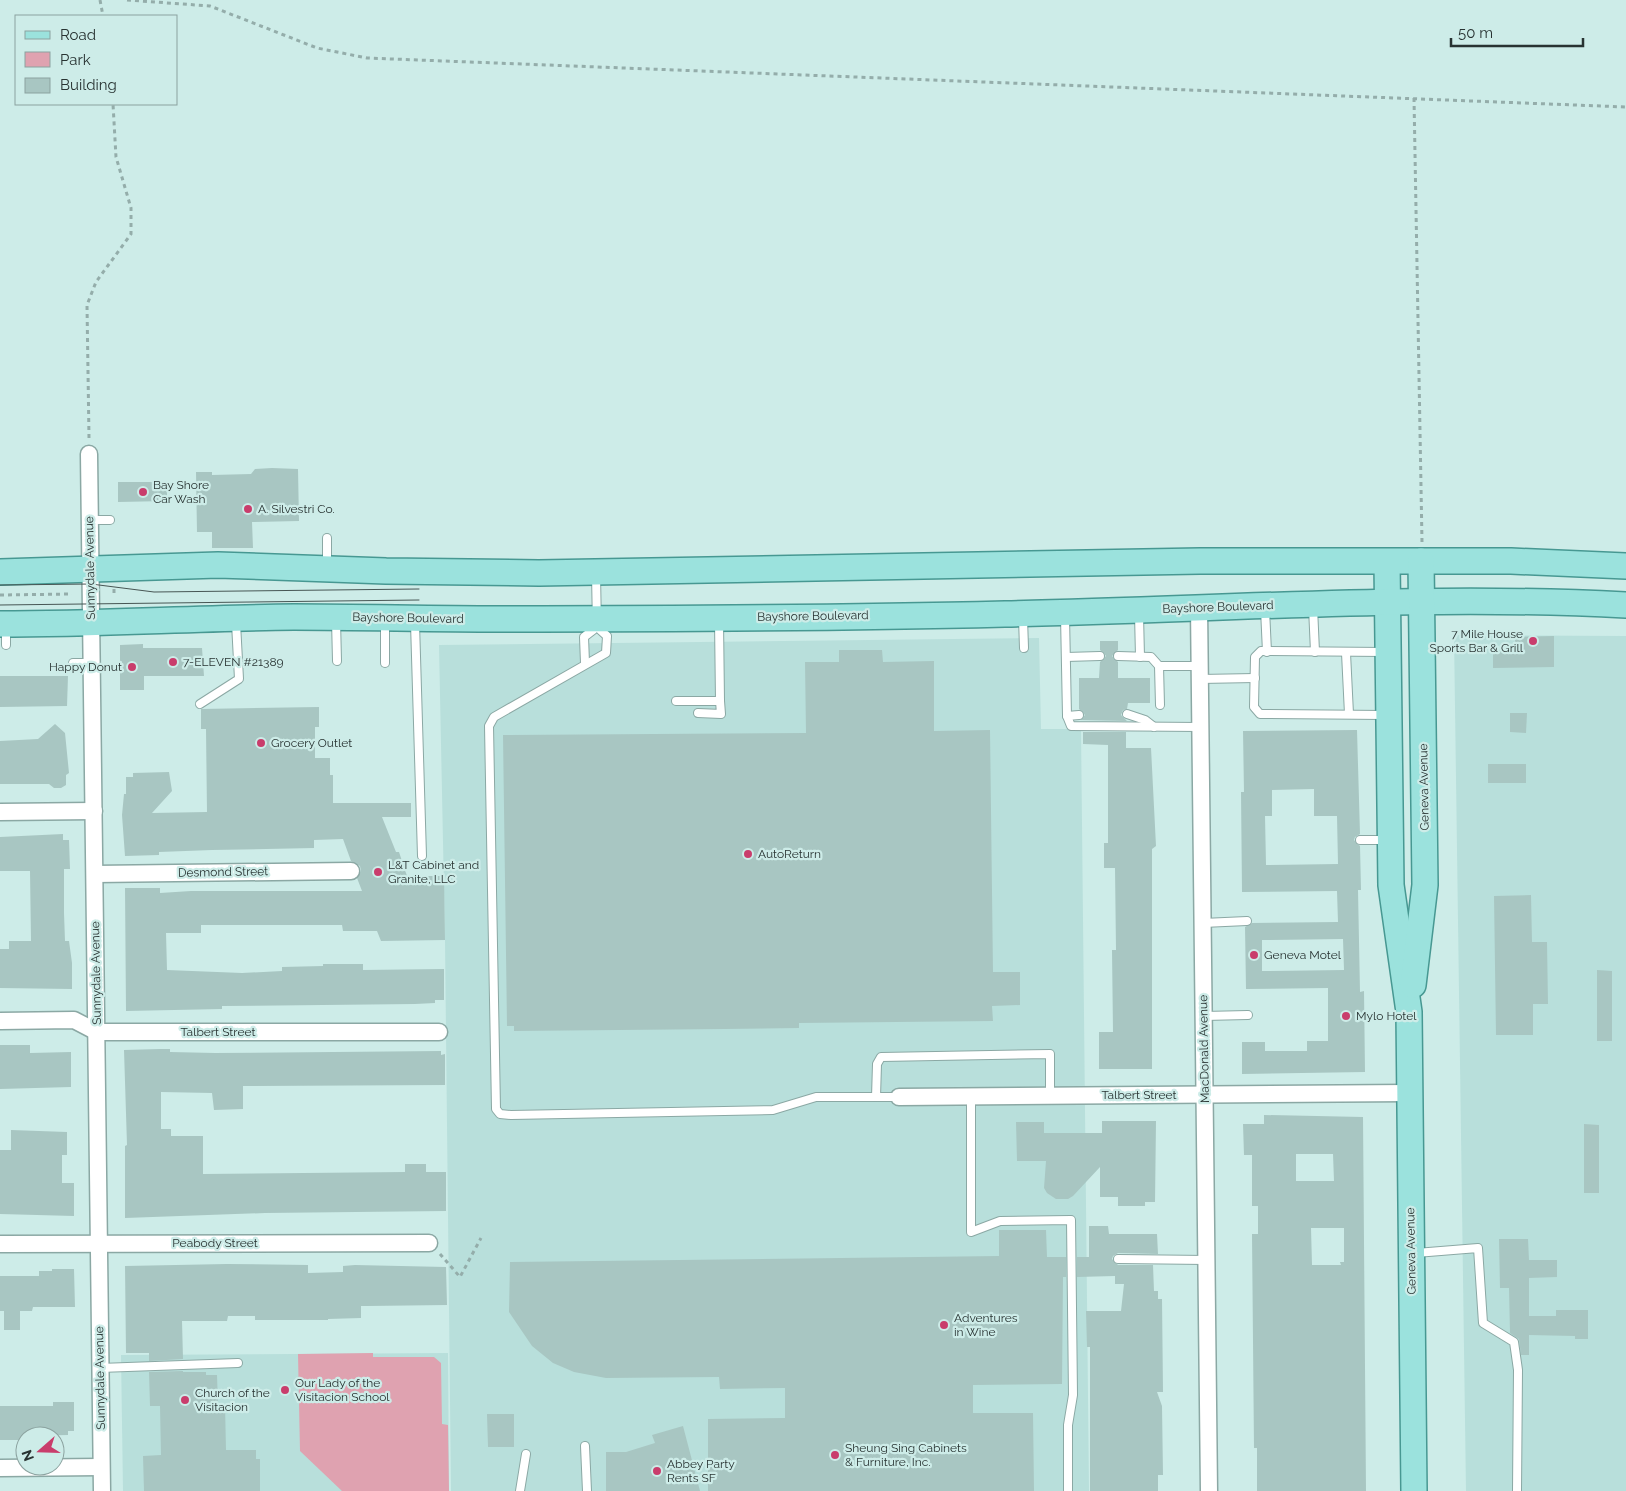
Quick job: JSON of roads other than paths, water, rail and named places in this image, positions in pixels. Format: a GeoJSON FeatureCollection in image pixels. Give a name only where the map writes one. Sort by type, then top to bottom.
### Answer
{"type":"FeatureCollection","features":[{"type":"Feature","properties":{"kind":"main road"},"geometry":{"type":"LineString","coordinates":[[0,572],[218,565],[428,572],[596,572],[1180,561],[1511,561],[1626,566]]}},
{"type":"Feature","properties":{"kind":"main road","name":"Geneva Avenue"},"geometry":{"type":"LineString","coordinates":[[1414,1491],[1409,1012],[1425,885],[1421,561]]}},
{"type":"Feature","properties":{"kind":"main road","name":"Geneva Avenue"},"geometry":{"type":"LineString","coordinates":[[1387,562],[1393,908],[1409,1012]]}},
{"type":"Feature","properties":{"kind":"main road","name":"Bayshore Boulevard"},"geometry":{"type":"LineString","coordinates":[[4,631],[91,623],[236,618],[415,618],[597,623],[719,617],[1022,614],[1421,600],[1626,605]]}},
{"type":"Feature","properties":{"kind":"street","name":"Sunnydale Avenue"},"geometry":{"type":"LineString","coordinates":[[89,454],[102,1491]]}},
{"type":"Feature","properties":{"kind":"street","name":"MacDonald Avenue"},"geometry":{"type":"LineString","coordinates":[[1199,607],[1209,1491]]}},
{"type":"Feature","properties":{"kind":"street"},"geometry":{"type":"LineString","coordinates":[[0,812],[94,811]]}},
{"type":"Feature","properties":{"kind":"street","name":"Desmond Street"},"geometry":{"type":"LineString","coordinates":[[95,874],[351,871]]}},
{"type":"Feature","properties":{"kind":"street","name":"Talbert Street"},"geometry":{"type":"LineString","coordinates":[[0,1021],[74,1020],[97,1032],[439,1032]]}},
{"type":"Feature","properties":{"kind":"street","name":"Talbert Street"},"geometry":{"type":"LineString","coordinates":[[899,1097],[1409,1093]]}},
{"type":"Feature","properties":{"kind":"street","name":"Peabody Street"},"geometry":{"type":"LineString","coordinates":[[0,1244],[429,1243]]}},
{"type":"Feature","properties":{"kind":"street"},"geometry":{"type":"LineString","coordinates":[[0,1468],[102,1467]]}},
{"type":"Feature","properties":{"kind":"lane"},"geometry":{"type":"LineString","coordinates":[[90,520],[110,520]]}},
{"type":"Feature","properties":{"kind":"lane"},"geometry":{"type":"LineString","coordinates":[[326,568],[327,538]]}},
{"type":"Feature","properties":{"kind":"lane"},"geometry":{"type":"LineString","coordinates":[[596,572],[597,623],[607,636],[606,653],[585,663],[494,717],[489,726],[496,1109],[500,1114],[511,1115],[772,1110],[816,1097],[899,1097]]}},
{"type":"Feature","properties":{"kind":"lane"},"geometry":{"type":"LineString","coordinates":[[1313,604],[1315,652]]}},
{"type":"Feature","properties":{"kind":"lane"},"geometry":{"type":"LineString","coordinates":[[1265,605],[1267,652]]}},
{"type":"Feature","properties":{"kind":"lane"},"geometry":{"type":"LineString","coordinates":[[1139,609],[1140,657]]}},
{"type":"Feature","properties":{"kind":"lane"},"geometry":{"type":"LineString","coordinates":[[1065,612],[1066,716],[1071,726],[1201,727]]}},
{"type":"Feature","properties":{"kind":"lane"},"geometry":{"type":"LineString","coordinates":[[1022,614],[1024,648]]}},
{"type":"Feature","properties":{"kind":"lane"},"geometry":{"type":"LineString","coordinates":[[698,713],[721,714],[719,617]]}},
{"type":"Feature","properties":{"kind":"lane"},"geometry":{"type":"LineString","coordinates":[[200,704],[239,678],[236,618]]}},
{"type":"Feature","properties":{"kind":"lane"},"geometry":{"type":"LineString","coordinates":[[336,618],[337,661]]}},
{"type":"Feature","properties":{"kind":"lane"},"geometry":{"type":"LineString","coordinates":[[385,618],[385,663]]}},
{"type":"Feature","properties":{"kind":"lane"},"geometry":{"type":"LineString","coordinates":[[415,618],[422,856]]}},
{"type":"Feature","properties":{"kind":"lane"},"geometry":{"type":"LineString","coordinates":[[585,663],[584,637],[597,623]]}},
{"type":"Feature","properties":{"kind":"lane"},"geometry":{"type":"LineString","coordinates":[[1388,652],[1346,654],[1261,651],[1255,657],[1254,707],[1260,714],[1389,715]]}},
{"type":"Feature","properties":{"kind":"lane"},"geometry":{"type":"LineString","coordinates":[[1346,654],[1349,714]]}},
{"type":"Feature","properties":{"kind":"lane"},"geometry":{"type":"LineString","coordinates":[[1066,657],[1100,656]]}},
{"type":"Feature","properties":{"kind":"lane"},"geometry":{"type":"LineString","coordinates":[[1118,656],[1151,657],[1158,666],[1160,706]]}},
{"type":"Feature","properties":{"kind":"lane"},"geometry":{"type":"LineString","coordinates":[[73,663],[91,663]]}},
{"type":"Feature","properties":{"kind":"lane"},"geometry":{"type":"LineString","coordinates":[[1158,666],[1255,678]]}},
{"type":"Feature","properties":{"kind":"lane"},"geometry":{"type":"LineString","coordinates":[[676,700],[720,702]]}},
{"type":"Feature","properties":{"kind":"lane"},"geometry":{"type":"LineString","coordinates":[[1127,714],[1145,720],[1154,727]]}},
{"type":"Feature","properties":{"kind":"lane"},"geometry":{"type":"LineString","coordinates":[[1066,716],[1079,715]]}},
{"type":"Feature","properties":{"kind":"lane"},"geometry":{"type":"LineString","coordinates":[[1360,840],[1391,840]]}},
{"type":"Feature","properties":{"kind":"lane"},"geometry":{"type":"LineString","coordinates":[[1203,923],[1247,920]]}},
{"type":"Feature","properties":{"kind":"lane"},"geometry":{"type":"LineString","coordinates":[[1204,1016],[1248,1015]]}},
{"type":"Feature","properties":{"kind":"lane"},"geometry":{"type":"LineString","coordinates":[[876,1097],[877,1064],[882,1057],[1050,1054],[1050,1096]]}},
{"type":"Feature","properties":{"kind":"lane"},"geometry":{"type":"LineString","coordinates":[[971,1096],[971,1232],[1000,1221],[1071,1220],[1073,1395],[1068,1425],[1068,1491]]}},
{"type":"Feature","properties":{"kind":"lane"},"geometry":{"type":"LineString","coordinates":[[1411,1254],[1478,1248],[1483,1323],[1514,1342],[1518,1370],[1517,1491]]}},
{"type":"Feature","properties":{"kind":"lane"},"geometry":{"type":"LineString","coordinates":[[1118,1259],[1207,1260]]}},
{"type":"Feature","properties":{"kind":"lane"},"geometry":{"type":"LineString","coordinates":[[100,1368],[238,1363]]}},
{"type":"Feature","properties":{"kind":"lane"},"geometry":{"type":"LineString","coordinates":[[585,1446],[588,1491]]}},
{"type":"Feature","properties":{"kind":"lane"},"geometry":{"type":"LineString","coordinates":[[520,1491],[526,1454]]}},
{"type":"Feature","properties":{"kind":"tram line"},"geometry":{"type":"LineString","coordinates":[[0,585],[91,584],[154,592],[419,589]]}},
{"type":"Feature","properties":{"kind":"tram line"},"geometry":{"type":"LineString","coordinates":[[0,605],[419,600]]}},
{"type":"Feature","properties":{"kind":"place","name":"Bay Shore Car Wash"},"geometry":{"type":"Point","coordinates":[143,492]}},
{"type":"Feature","properties":{"kind":"place","name":"A. Silvestri Co."},"geometry":{"type":"Point","coordinates":[248,509]}},
{"type":"Feature","properties":{"kind":"place","name":"7 Mile House Sports Bar & Grill"},"geometry":{"type":"Point","coordinates":[1533,641]}},
{"type":"Feature","properties":{"kind":"place","name":"7-ELEVEN #21389"},"geometry":{"type":"Point","coordinates":[173,662]}},
{"type":"Feature","properties":{"kind":"place","name":"Happy Donut"},"geometry":{"type":"Point","coordinates":[132,667]}},
{"type":"Feature","properties":{"kind":"place","name":"Grocery Outlet"},"geometry":{"type":"Point","coordinates":[261,743]}},
{"type":"Feature","properties":{"kind":"place","name":"AutoReturn"},"geometry":{"type":"Point","coordinates":[748,854]}},
{"type":"Feature","properties":{"kind":"place","name":"L&T Cabinet and Granite, LLC"},"geometry":{"type":"Point","coordinates":[378,872]}},
{"type":"Feature","properties":{"kind":"place","name":"Geneva Motel"},"geometry":{"type":"Point","coordinates":[1254,955]}},
{"type":"Feature","properties":{"kind":"place","name":"Mylo Hotel"},"geometry":{"type":"Point","coordinates":[1346,1016]}},
{"type":"Feature","properties":{"kind":"place","name":"Adventures in Wine"},"geometry":{"type":"Point","coordinates":[944,1325]}},
{"type":"Feature","properties":{"kind":"place","name":"Our Lady of the Visitacion School"},"geometry":{"type":"Point","coordinates":[285,1390]}},
{"type":"Feature","properties":{"kind":"place","name":"Church of the Visitacion"},"geometry":{"type":"Point","coordinates":[185,1400]}},
{"type":"Feature","properties":{"kind":"place","name":"Sheung Sing Cabinets & Furniture, Inc."},"geometry":{"type":"Point","coordinates":[835,1455]}},
{"type":"Feature","properties":{"kind":"place","name":"Abbey Party Rents SF"},"geometry":{"type":"Point","coordinates":[657,1471]}}]}
